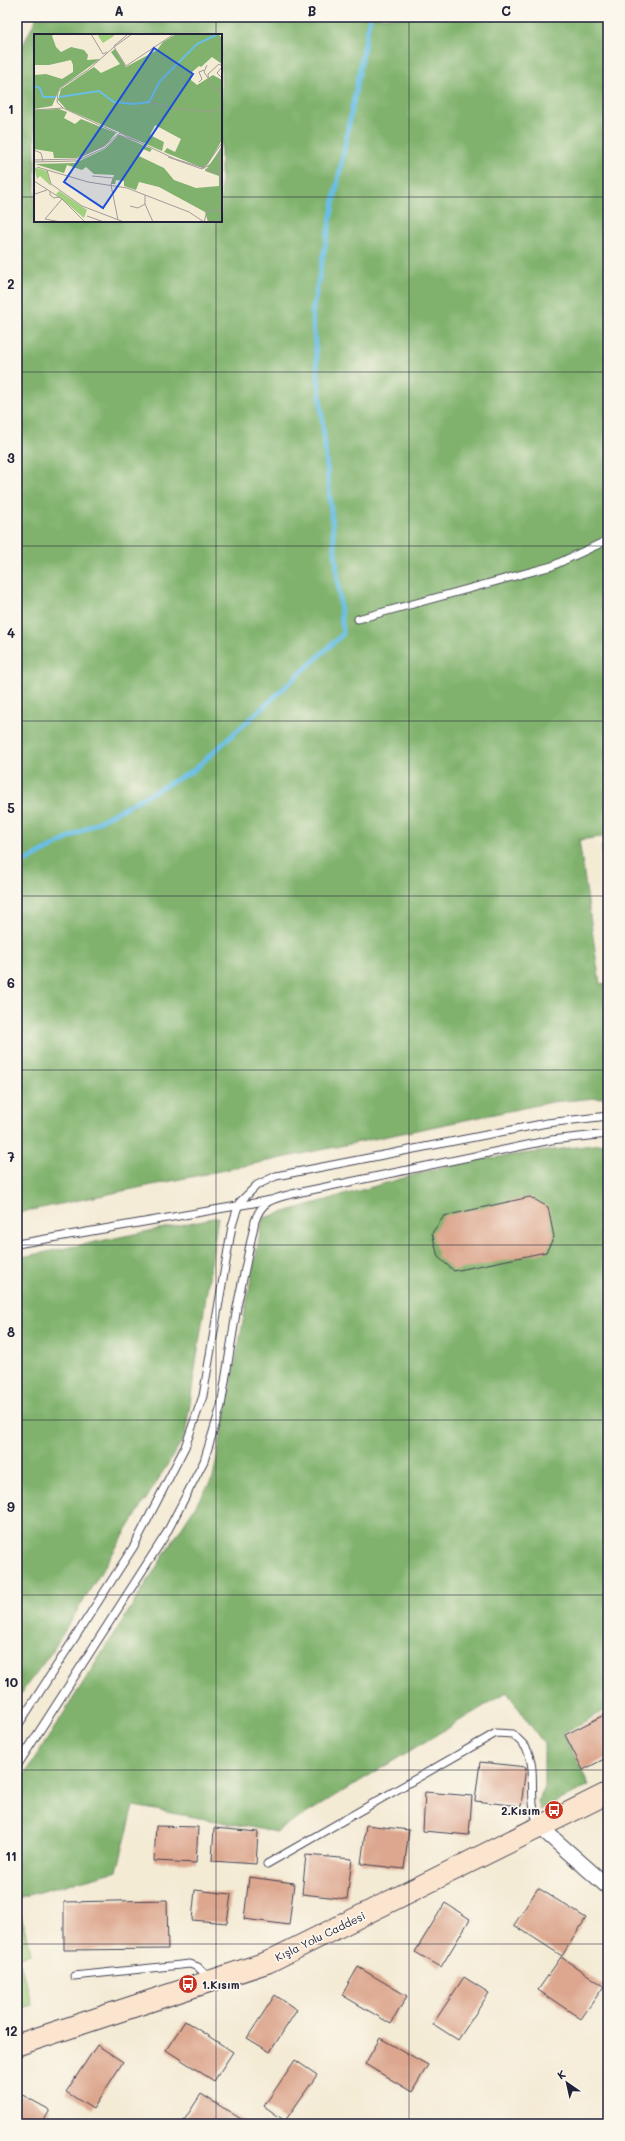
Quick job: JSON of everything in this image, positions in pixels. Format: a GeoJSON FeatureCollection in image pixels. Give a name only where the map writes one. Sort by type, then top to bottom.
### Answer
{"type":"FeatureCollection","features":[{"type":"Feature","properties":{"kind":"street","name":"Kışla Yolu Caddesi"},"geometry":{"type":"LineString","coordinates":[[17,2045],[268,1962],[608,1793]]}},
{"type":"Feature","properties":{"kind":"street"},"geometry":{"type":"LineString","coordinates":[[540,1827],[608,1887]]}},
{"type":"Feature","properties":{"kind":"lane"},"geometry":{"type":"LineString","coordinates":[[358,619],[552,566],[608,540]]}},
{"type":"Feature","properties":{"kind":"lane"},"geometry":{"type":"LineString","coordinates":[[17,1727],[134,1546],[185,1447],[202,1396],[232,1226],[238,1205],[257,1185],[276,1176],[547,1123],[608,1116]]}},
{"type":"Feature","properties":{"kind":"lane"},"geometry":{"type":"LineString","coordinates":[[17,1244],[274,1199],[551,1140],[608,1134]]}},
{"type":"Feature","properties":{"kind":"lane"},"geometry":{"type":"LineString","coordinates":[[17,1766],[166,1534],[204,1461],[221,1406],[237,1307],[255,1221],[259,1209],[274,1199]]}},
{"type":"Feature","properties":{"kind":"lane"},"geometry":{"type":"LineString","coordinates":[[267,1864],[496,1733],[513,1734],[525,1747],[531,1759],[534,1814],[540,1827]]}},
{"type":"Feature","properties":{"kind":"lane"},"geometry":{"type":"LineString","coordinates":[[74,1976],[190,1964],[198,1967],[212,1981]]}},
{"type":"Feature","properties":{"kind":"green space"},"geometry":{"type":"Polygon","coordinates":[[[37,17],[608,17],[608,836],[579,840],[600,984],[608,983],[608,1097],[552,1102],[17,1213],[17,57],[37,17]]]}},
{"type":"Feature","properties":{"kind":"green space"},"geometry":{"type":"Polygon","coordinates":[[[602,846],[608,846],[608,959],[602,846]]]}},
{"type":"Feature","properties":{"kind":"green space"},"geometry":{"type":"Polygon","coordinates":[[[608,1143],[608,1709],[563,1733],[589,1785],[540,1810],[538,1801],[544,1787],[544,1744],[507,1692],[276,1832],[134,1806],[117,1871],[17,1898],[17,1787],[213,1478],[263,1218],[460,1162],[608,1143]]]}},
{"type":"Feature","properties":{"kind":"green space"},"geometry":{"type":"Polygon","coordinates":[[[218,1217],[185,1436],[51,1653],[17,1698],[17,1258],[218,1217]]]}},
{"type":"Feature","properties":{"kind":"green space"},"geometry":{"type":"Polygon","coordinates":[[[17,1908],[19,1908],[31,1954],[17,1957],[17,1908]]]}},
{"type":"Feature","properties":{"kind":"green space"},"geometry":{"type":"Polygon","coordinates":[[[20,1963],[32,2005],[17,2010],[17,1964],[20,1963]]]}},
{"type":"Feature","properties":{"kind":"building"},"geometry":{"type":"Polygon","coordinates":[[[530,1197],[548,1207],[554,1237],[546,1252],[454,1271],[438,1257],[432,1233],[444,1216],[530,1197]]]}},
{"type":"Feature","properties":{"kind":"building"},"geometry":{"type":"Polygon","coordinates":[[[608,1713],[608,1757],[583,1770],[565,1735],[608,1713]]]}},
{"type":"Feature","properties":{"kind":"building"},"geometry":{"type":"Polygon","coordinates":[[[480,1762],[526,1767],[521,1806],[475,1801],[480,1762]]]}},
{"type":"Feature","properties":{"kind":"building"},"geometry":{"type":"Polygon","coordinates":[[[425,1792],[472,1796],[469,1835],[423,1831],[425,1792]]]}},
{"type":"Feature","properties":{"kind":"building"},"geometry":{"type":"Polygon","coordinates":[[[366,1825],[409,1830],[404,1869],[361,1864],[366,1825]]]}},
{"type":"Feature","properties":{"kind":"building"},"geometry":{"type":"Polygon","coordinates":[[[156,1826],[198,1827],[196,1863],[154,1861],[156,1826]]]}},
{"type":"Feature","properties":{"kind":"building"},"geometry":{"type":"Polygon","coordinates":[[[214,1828],[258,1832],[256,1864],[212,1861],[214,1828]]]}},
{"type":"Feature","properties":{"kind":"building"},"geometry":{"type":"Polygon","coordinates":[[[306,1855],[352,1859],[347,1899],[302,1894],[306,1855]]]}},
{"type":"Feature","properties":{"kind":"building"},"geometry":{"type":"Polygon","coordinates":[[[249,1877],[294,1883],[289,1925],[244,1919],[249,1877]]]}},
{"type":"Feature","properties":{"kind":"building"},"geometry":{"type":"Polygon","coordinates":[[[538,1888],[586,1918],[562,1956],[514,1925],[538,1888]]]}},
{"type":"Feature","properties":{"kind":"building"},"geometry":{"type":"Polygon","coordinates":[[[195,1890],[231,1894],[227,1923],[192,1920],[195,1890]]]}},
{"type":"Feature","properties":{"kind":"building"},"geometry":{"type":"Polygon","coordinates":[[[167,1900],[168,1949],[64,1950],[64,1902],[167,1900]]]}},
{"type":"Feature","properties":{"kind":"building"},"geometry":{"type":"Polygon","coordinates":[[[445,1903],[470,1919],[441,1967],[415,1952],[445,1903]]]}},
{"type":"Feature","properties":{"kind":"building"},"geometry":{"type":"Polygon","coordinates":[[[561,1957],[604,1986],[581,2019],[538,1990],[561,1957]]]}},
{"type":"Feature","properties":{"kind":"building"},"geometry":{"type":"Polygon","coordinates":[[[358,1967],[407,1996],[391,2024],[342,1995],[358,1967]]]}},
{"type":"Feature","properties":{"kind":"building"},"geometry":{"type":"Polygon","coordinates":[[[464,1977],[489,1993],[458,2040],[433,2024],[464,1977]]]}},
{"type":"Feature","properties":{"kind":"building"},"geometry":{"type":"Polygon","coordinates":[[[275,1995],[297,2010],[270,2052],[247,2038],[275,1995]]]}},
{"type":"Feature","properties":{"kind":"building"},"geometry":{"type":"Polygon","coordinates":[[[185,2021],[233,2052],[214,2081],[166,2050],[185,2021]]]}},
{"type":"Feature","properties":{"kind":"building"},"geometry":{"type":"Polygon","coordinates":[[[380,2038],[428,2065],[412,2092],[365,2064],[380,2038]]]}},
{"type":"Feature","properties":{"kind":"building"},"geometry":{"type":"Polygon","coordinates":[[[97,2045],[123,2062],[93,2109],[66,2092],[97,2045]]]}},
{"type":"Feature","properties":{"kind":"building"},"geometry":{"type":"Polygon","coordinates":[[[295,2060],[317,2075],[285,2121],[264,2106],[295,2060]]]}},
{"type":"Feature","properties":{"kind":"building"},"geometry":{"type":"Polygon","coordinates":[[[17,2092],[50,2110],[42,2124],[17,2124],[17,2092]]]}},
{"type":"Feature","properties":{"kind":"building"},"geometry":{"type":"Polygon","coordinates":[[[201,2094],[249,2124],[186,2124],[183,2122],[201,2094]]]}},
{"type":"Feature","properties":{"kind":"waterway"},"geometry":{"type":"LineString","coordinates":[[17,866],[194,770],[343,634],[312,313],[370,17]]}},
{"type":"Feature","properties":{"kind":"place","name":"2.Kısım"},"geometry":{"type":"Point","coordinates":[554,1810]}},
{"type":"Feature","properties":{"kind":"place","name":"1.Kısım"},"geometry":{"type":"Point","coordinates":[188,1984]}}]}
